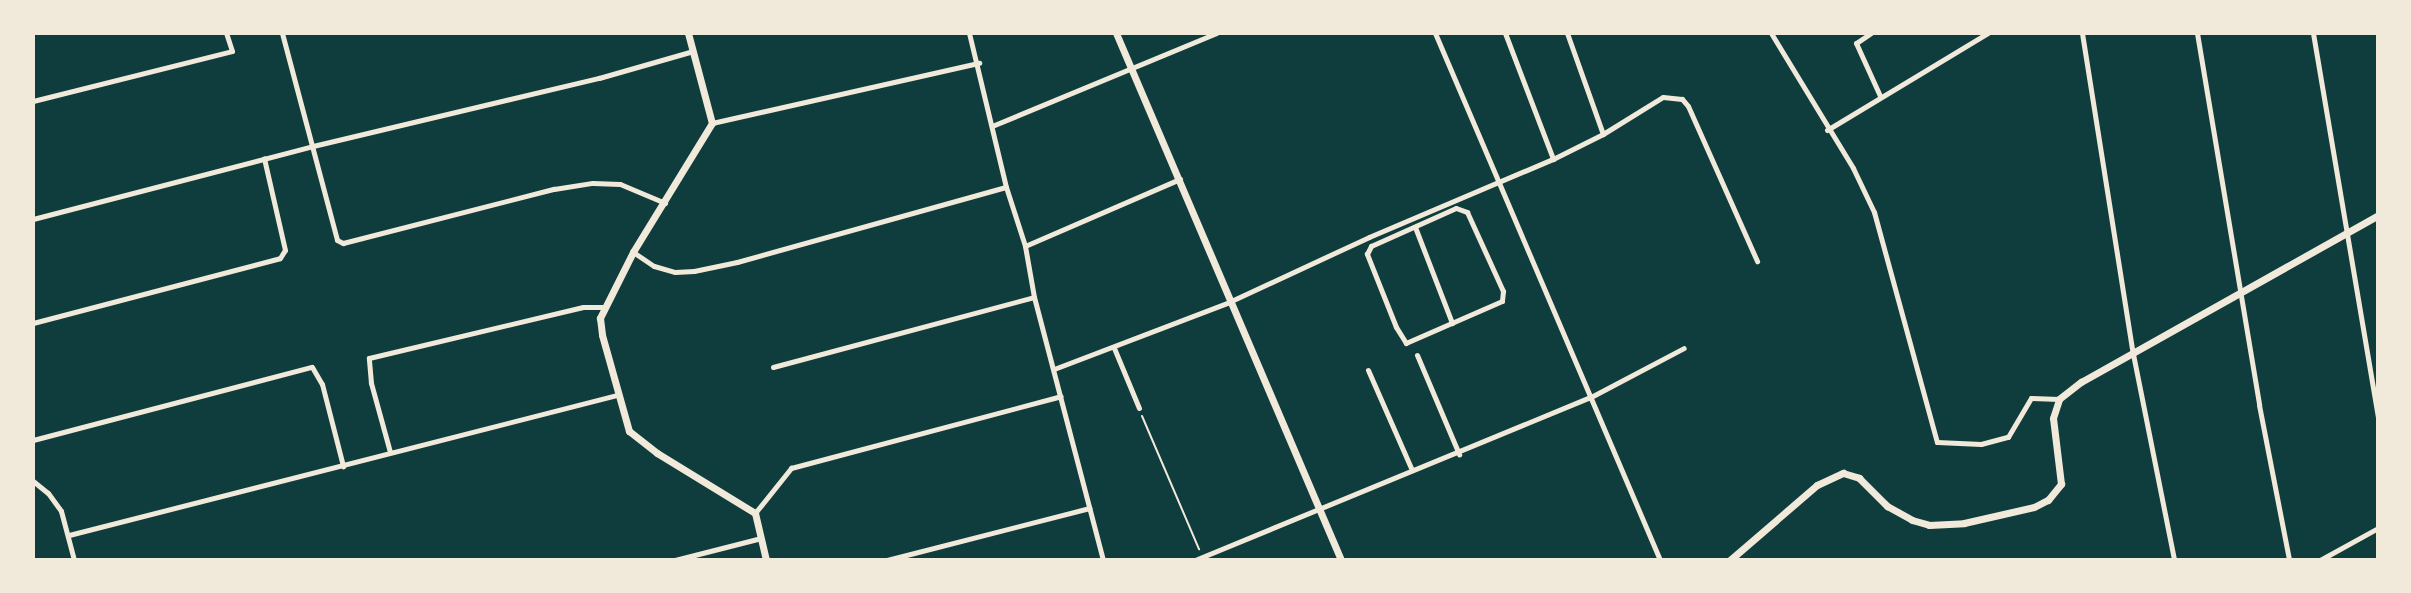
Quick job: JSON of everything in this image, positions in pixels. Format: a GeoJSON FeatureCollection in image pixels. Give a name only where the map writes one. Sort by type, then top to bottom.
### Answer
{"type":"FeatureCollection","features":[{"type":"Feature","properties":{"kind":"street"},"geometry":{"type":"LineString","coordinates":[[33,101],[232,51],[226,33]]}},
{"type":"Feature","properties":{"kind":"street"},"geometry":{"type":"LineString","coordinates":[[688,33],[712,123],[633,252],[600,318],[602,335],[624,419],[637,440],[755,513],[766,560]]}},
{"type":"Feature","properties":{"kind":"street"},"geometry":{"type":"LineString","coordinates":[[969,33],[979,63],[1006,187],[1025,246],[1034,297],[1103,560]]}},
{"type":"Feature","properties":{"kind":"street"},"geometry":{"type":"LineString","coordinates":[[1116,33],[1341,560]]}},
{"type":"Feature","properties":{"kind":"street"},"geometry":{"type":"LineString","coordinates":[[992,126],[1216,33]]}},
{"type":"Feature","properties":{"kind":"street"},"geometry":{"type":"LineString","coordinates":[[1435,33],[1660,560]]}},
{"type":"Feature","properties":{"kind":"street"},"geometry":{"type":"LineString","coordinates":[[1505,33],[1553,159]]}},
{"type":"Feature","properties":{"kind":"street"},"geometry":{"type":"LineString","coordinates":[[1567,33],[1603,134]]}},
{"type":"Feature","properties":{"kind":"street"},"geometry":{"type":"LineString","coordinates":[[1772,33],[1827,130],[1853,168],[1874,212],[1937,442],[1981,444],[2008,437],[2031,397],[2059,399]]}},
{"type":"Feature","properties":{"kind":"street"},"geometry":{"type":"LineString","coordinates":[[1871,33],[1856,43],[1880,96]]}},
{"type":"Feature","properties":{"kind":"street"},"geometry":{"type":"LineString","coordinates":[[1827,130],[1988,33]]}},
{"type":"Feature","properties":{"kind":"street"},"geometry":{"type":"LineString","coordinates":[[2082,33],[2133,354],[2174,560]]}},
{"type":"Feature","properties":{"kind":"street"},"geometry":{"type":"LineString","coordinates":[[2197,33],[2240,294],[2289,560]]}},
{"type":"Feature","properties":{"kind":"street"},"geometry":{"type":"LineString","coordinates":[[2313,33],[2378,418]]}},
{"type":"Feature","properties":{"kind":"street"},"geometry":{"type":"LineString","coordinates":[[284,34],[337,240],[343,243],[554,189],[593,183],[620,184],[665,203]]}},
{"type":"Feature","properties":{"kind":"street"},"geometry":{"type":"LineString","coordinates":[[33,219],[264,158],[599,78],[693,51]]}},
{"type":"Feature","properties":{"kind":"street"},"geometry":{"type":"LineString","coordinates":[[712,123],[979,63]]}},
{"type":"Feature","properties":{"kind":"street"},"geometry":{"type":"LineString","coordinates":[[1054,369],[1229,302],[1368,237],[1553,159],[1603,134],[1663,97],[1682,99],[1688,106],[1758,261]]}},
{"type":"Feature","properties":{"kind":"street"},"geometry":{"type":"LineString","coordinates":[[33,323],[280,258],[285,250],[264,158]]}},
{"type":"Feature","properties":{"kind":"street"},"geometry":{"type":"LineString","coordinates":[[1025,246],[1180,179]]}},
{"type":"Feature","properties":{"kind":"street"},"geometry":{"type":"LineString","coordinates":[[633,252],[654,266],[675,272],[737,262],[1006,187]]}},
{"type":"Feature","properties":{"kind":"street"},"geometry":{"type":"LineString","coordinates":[[1368,237],[1371,246],[1368,258],[1406,343],[1502,301],[1503,291],[1467,212],[1456,208],[1371,246]]}},
{"type":"Feature","properties":{"kind":"street"},"geometry":{"type":"LineString","coordinates":[[1730,560],[1817,485],[1843,473],[1859,478],[1887,506],[1912,520],[1929,525],[1964,523],[2034,507],[2048,500],[2061,484],[2053,418],[2059,399],[2081,382],[2378,215]]}},
{"type":"Feature","properties":{"kind":"street"},"geometry":{"type":"LineString","coordinates":[[1415,227],[1452,323]]}},
{"type":"Feature","properties":{"kind":"street"},"geometry":{"type":"LineString","coordinates":[[773,367],[1034,297]]}},
{"type":"Feature","properties":{"kind":"street"},"geometry":{"type":"LineString","coordinates":[[390,452],[370,383],[369,358],[583,307],[605,307]]}},
{"type":"Feature","properties":{"kind":"street"},"geometry":{"type":"LineString","coordinates":[[1114,348],[1139,408]]}},
{"type":"Feature","properties":{"kind":"street"},"geometry":{"type":"LineString","coordinates":[[1195,560],[1412,470],[1459,454],[1589,398],[1684,348]]}},
{"type":"Feature","properties":{"kind":"street"},"geometry":{"type":"LineString","coordinates":[[1417,355],[1459,454]]}},
{"type":"Feature","properties":{"kind":"street"},"geometry":{"type":"LineString","coordinates":[[33,440],[312,367],[322,384],[343,466]]}},
{"type":"Feature","properties":{"kind":"street"},"geometry":{"type":"LineString","coordinates":[[1368,370],[1412,470]]}},
{"type":"Feature","properties":{"kind":"street"},"geometry":{"type":"LineString","coordinates":[[69,535],[617,395]]}},
{"type":"Feature","properties":{"kind":"street"},"geometry":{"type":"LineString","coordinates":[[755,513],[791,468],[1061,396]]}},
{"type":"Feature","properties":{"kind":"street"},"geometry":{"type":"LineString","coordinates":[[33,481],[48,493],[61,511],[74,560]]}},
{"type":"Feature","properties":{"kind":"street"},"geometry":{"type":"LineString","coordinates":[[887,560],[1089,508]]}},
{"type":"Feature","properties":{"kind":"street"},"geometry":{"type":"LineString","coordinates":[[2320,560],[2378,528]]}},
{"type":"Feature","properties":{"kind":"street"},"geometry":{"type":"LineString","coordinates":[[675,560],[761,538]]}},
{"type":"Feature","properties":{"kind":"path"},"geometry":{"type":"LineString","coordinates":[[1139,408],[1203,556]]}}]}
